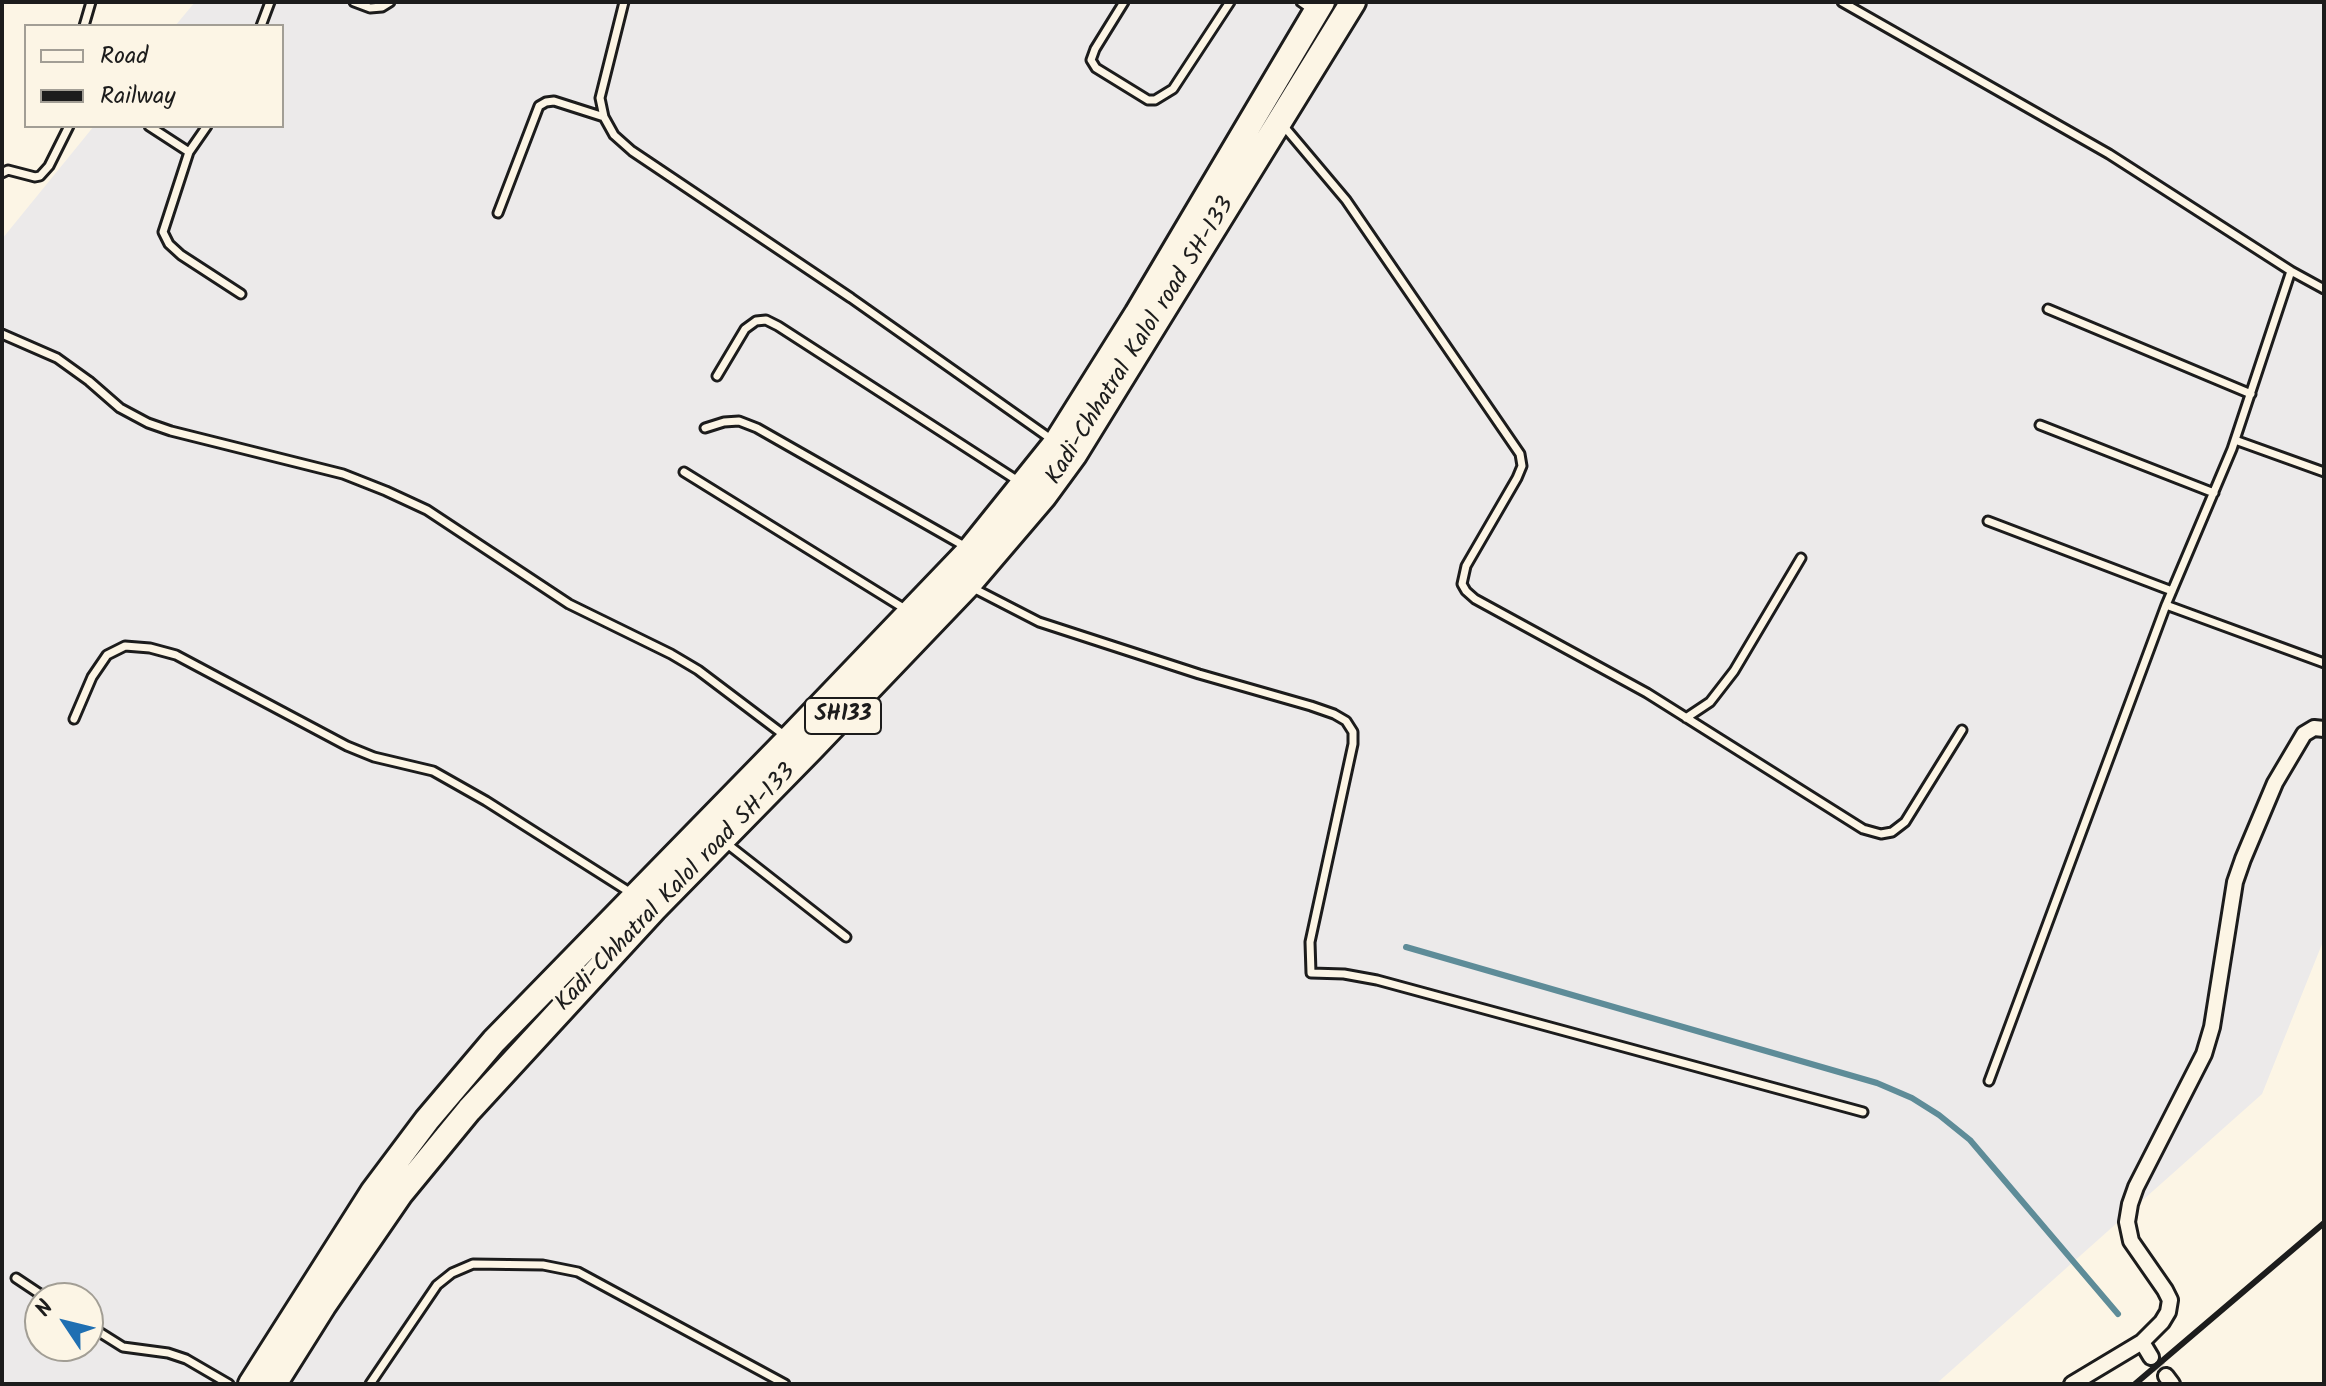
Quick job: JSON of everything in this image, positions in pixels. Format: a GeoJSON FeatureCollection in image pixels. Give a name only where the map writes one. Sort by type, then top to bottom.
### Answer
{"type":"FeatureCollection","features":[{"type":"Feature","properties":{"kind":"main road","name":"Kadi-Chhatral Kalol road SH-133"},"geometry":{"type":"LineString","coordinates":[[251,1384],[373,1192],[427,1120],[494,1041],[911,612],[979,556],[1044,496],[1074,455],[1353,2]]}},
{"type":"Feature","properties":{"kind":"main road","name":"Kadi-Chhatral Kalol road SH-133"},"geometry":{"type":"LineString","coordinates":[[274,1384],[400,1194],[469,1110],[721,839],[968,585],[979,556],[1023,485],[1056,443],[1137,314],[1313,5]]}},
{"type":"Feature","properties":{"kind":"street"},"geometry":{"type":"LineString","coordinates":[[2072,1384],[2142,1342],[2168,1312],[2170,1300],[2165,1290],[2131,1241],[2127,1222],[2130,1204],[2208,1041],[2239,869],[2280,773],[2304,734],[2314,728],[2324,729]]}},
{"type":"Feature","properties":{"kind":"street"},"geometry":{"type":"LineString","coordinates":[[2142,1342],[2151,1357]]}},
{"type":"Feature","properties":{"kind":"lane"},"geometry":{"type":"LineString","coordinates":[[85,24],[91,2]]}},
{"type":"Feature","properties":{"kind":"lane"},"geometry":{"type":"LineString","coordinates":[[262,24],[270,2]]}},
{"type":"Feature","properties":{"kind":"lane"},"geometry":{"type":"LineString","coordinates":[[354,2],[370,8],[382,7],[390,2]]}},
{"type":"Feature","properties":{"kind":"lane"},"geometry":{"type":"LineString","coordinates":[[624,2],[600,98],[604,117],[614,135],[632,151],[851,298],[1056,443]]}},
{"type":"Feature","properties":{"kind":"lane"},"geometry":{"type":"LineString","coordinates":[[1124,2],[1091,60],[1096,68],[1148,100],[1155,100],[1173,89],[1230,2]]}},
{"type":"Feature","properties":{"kind":"lane"},"geometry":{"type":"LineString","coordinates":[[1842,2],[2109,154],[2324,289]]}},
{"type":"Feature","properties":{"kind":"lane"},"geometry":{"type":"LineString","coordinates":[[498,213],[539,106],[554,101],[604,117]]}},
{"type":"Feature","properties":{"kind":"lane"},"geometry":{"type":"LineString","coordinates":[[1280,122],[1346,200],[1520,454],[1522,466],[1517,478],[1466,566],[1462,584],[1466,591],[1475,599],[1647,693],[1863,829],[1881,834],[1892,832],[1905,822],[1962,730]]}},
{"type":"Feature","properties":{"kind":"lane"},"geometry":{"type":"LineString","coordinates":[[2,173],[15,170],[40,176],[49,166],[68,128]]}},
{"type":"Feature","properties":{"kind":"lane"},"geometry":{"type":"LineString","coordinates":[[152,128],[189,152]]}},
{"type":"Feature","properties":{"kind":"lane"},"geometry":{"type":"LineString","coordinates":[[206,128],[189,152],[163,232],[169,244],[181,255],[241,294]]}},
{"type":"Feature","properties":{"kind":"lane"},"geometry":{"type":"LineString","coordinates":[[1989,1081],[2166,605],[2235,440],[2291,271]]}},
{"type":"Feature","properties":{"kind":"lane"},"geometry":{"type":"LineString","coordinates":[[2048,309],[2251,394]]}},
{"type":"Feature","properties":{"kind":"lane"},"geometry":{"type":"LineString","coordinates":[[717,376],[745,329],[756,321],[766,320],[1023,485]]}},
{"type":"Feature","properties":{"kind":"lane"},"geometry":{"type":"LineString","coordinates":[[2,334],[57,358],[120,408],[148,423],[343,474],[427,510],[569,604],[698,670],[789,739]]}},
{"type":"Feature","properties":{"kind":"lane"},"geometry":{"type":"LineString","coordinates":[[705,428],[739,421],[757,428],[979,556]]}},
{"type":"Feature","properties":{"kind":"lane"},"geometry":{"type":"LineString","coordinates":[[2040,425],[2214,493]]}},
{"type":"Feature","properties":{"kind":"lane"},"geometry":{"type":"LineString","coordinates":[[2235,440],[2324,472]]}},
{"type":"Feature","properties":{"kind":"lane"},"geometry":{"type":"LineString","coordinates":[[684,472],[911,612]]}},
{"type":"Feature","properties":{"kind":"lane"},"geometry":{"type":"LineString","coordinates":[[1988,521],[2172,591]]}},
{"type":"Feature","properties":{"kind":"lane"},"geometry":{"type":"LineString","coordinates":[[1686,718],[1710,702],[1734,671],[1801,558]]}},
{"type":"Feature","properties":{"kind":"lane"},"geometry":{"type":"LineString","coordinates":[[968,585],[1039,622],[1199,674],[1311,706],[1346,721],[1353,732],[1353,744],[1310,942],[1311,973],[1344,974],[1377,980],[1863,1112]]}},
{"type":"Feature","properties":{"kind":"lane"},"geometry":{"type":"LineString","coordinates":[[2166,605],[2324,663]]}},
{"type":"Feature","properties":{"kind":"lane"},"geometry":{"type":"LineString","coordinates":[[74,719],[92,677],[107,655],[125,646],[176,655],[347,746],[374,757],[433,771],[636,896]]}},
{"type":"Feature","properties":{"kind":"lane"},"geometry":{"type":"LineString","coordinates":[[721,839],[846,937]]}},
{"type":"Feature","properties":{"kind":"lane"},"geometry":{"type":"LineString","coordinates":[[370,1384],[437,1285],[452,1273],[473,1264],[543,1265],[578,1272],[785,1384]]}},
{"type":"Feature","properties":{"kind":"lane"},"geometry":{"type":"LineString","coordinates":[[16,1278],[24,1283]]}},
{"type":"Feature","properties":{"kind":"lane"},"geometry":{"type":"LineString","coordinates":[[104,1335],[123,1347],[168,1353],[186,1359],[229,1384]]}},
{"type":"Feature","properties":{"kind":"shaded area"},"geometry":{"type":"Polygon","coordinates":[[[195,2],[2324,2],[2324,939],[2262,1094],[1936,1384],[2,1384],[2,239],[92,128],[284,128],[284,24],[177,24],[195,2]]]}},
{"type":"Feature","properties":{"kind":"waterway"},"geometry":{"type":"LineString","coordinates":[[1406,947],[1877,1083],[1912,1098],[1970,1140],[2118,1314]]}},
{"type":"Feature","properties":{"kind":"tunnel"},"geometry":{"type":"LineString","coordinates":[[2151,1357],[2166,1376]]}},
{"type":"Feature","properties":{"kind":"railway"},"geometry":{"type":"LineString","coordinates":[[2135,1384],[2324,1223]]}}]}
